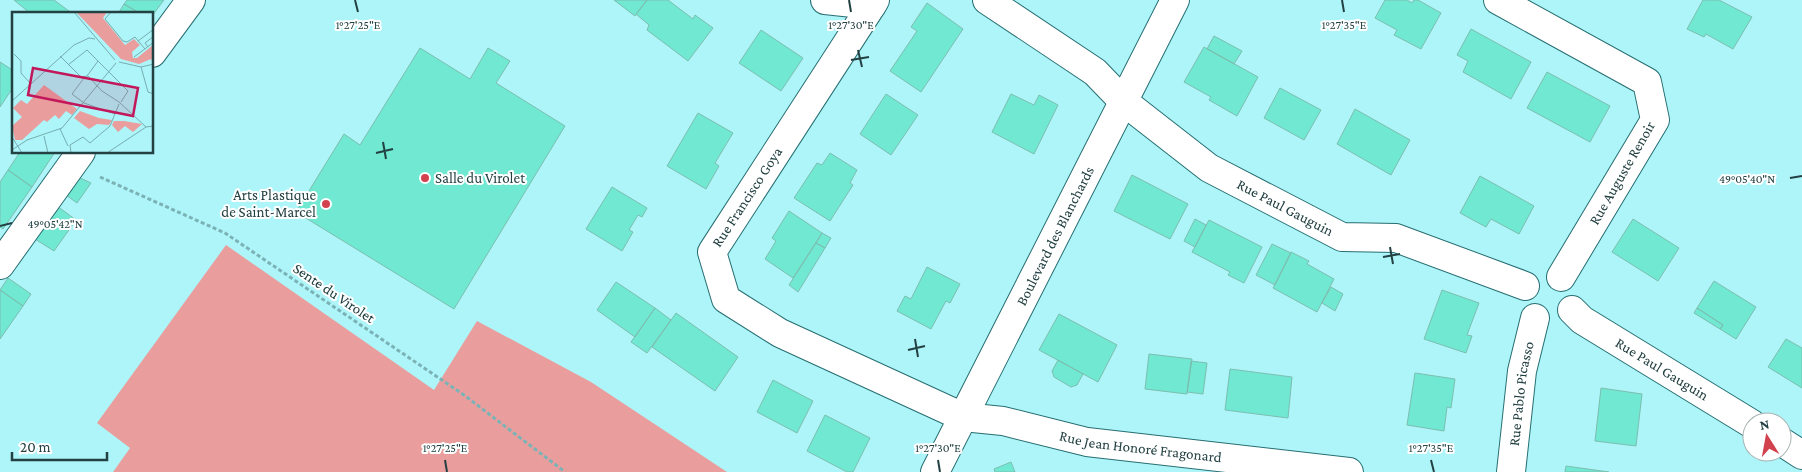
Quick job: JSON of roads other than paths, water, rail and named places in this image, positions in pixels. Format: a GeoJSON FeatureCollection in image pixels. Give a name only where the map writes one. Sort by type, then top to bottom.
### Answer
{"type":"FeatureCollection","features":[{"type":"Feature","properties":{"kind":"street"},"geometry":{"type":"LineString","coordinates":[[154,50],[191,0]]}},
{"type":"Feature","properties":{"kind":"street"},"geometry":{"type":"LineString","coordinates":[[825,0],[874,2]]}},
{"type":"Feature","properties":{"kind":"street","name":"Rue Paul Gauguin"},"geometry":{"type":"LineString","coordinates":[[987,0],[1095,72],[1123,101],[1209,168],[1342,237],[1396,238],[1525,286]]}},
{"type":"Feature","properties":{"kind":"street","name":"Boulevard des Blanchards"},"geometry":{"type":"LineString","coordinates":[[935,472],[1175,0]]}},
{"type":"Feature","properties":{"kind":"street","name":"Rue Auguste Renoir"},"geometry":{"type":"LineString","coordinates":[[1498,0],[1647,82],[1655,120],[1561,276]]}},
{"type":"Feature","properties":{"kind":"street","name":"Rue Francisco Goya"},"geometry":{"type":"LineString","coordinates":[[874,2],[712,252],[726,299],[780,332],[963,417]]}},
{"type":"Feature","properties":{"kind":"street"},"geometry":{"type":"LineString","coordinates":[[0,264],[77,158]]}},
{"type":"Feature","properties":{"kind":"street"},"geometry":{"type":"LineString","coordinates":[[1540,274],[1561,276],[1574,290],[1572,310],[1555,318],[1535,318],[1527,304],[1525,286],[1540,274]]}},
{"type":"Feature","properties":{"kind":"street","name":"Rue Paul Gauguin"},"geometry":{"type":"LineString","coordinates":[[1572,310],[1582,320],[1742,418]]}},
{"type":"Feature","properties":{"kind":"street","name":"Rue Pablo Picasso"},"geometry":{"type":"LineString","coordinates":[[1511,472],[1522,371],[1535,318]]}},
{"type":"Feature","properties":{"kind":"street","name":"Rue Jean Honoré Fragonard"},"geometry":{"type":"LineString","coordinates":[[963,417],[1003,421],[1088,442],[1349,472]]}},
{"type":"Feature","properties":{"kind":"place","name":"Salle du Virolet"},"geometry":{"type":"Point","coordinates":[425,178]}},
{"type":"Feature","properties":{"kind":"place","name":"Arts Plastique de Saint-Marcel"},"geometry":{"type":"Point","coordinates":[326,204]}}]}
